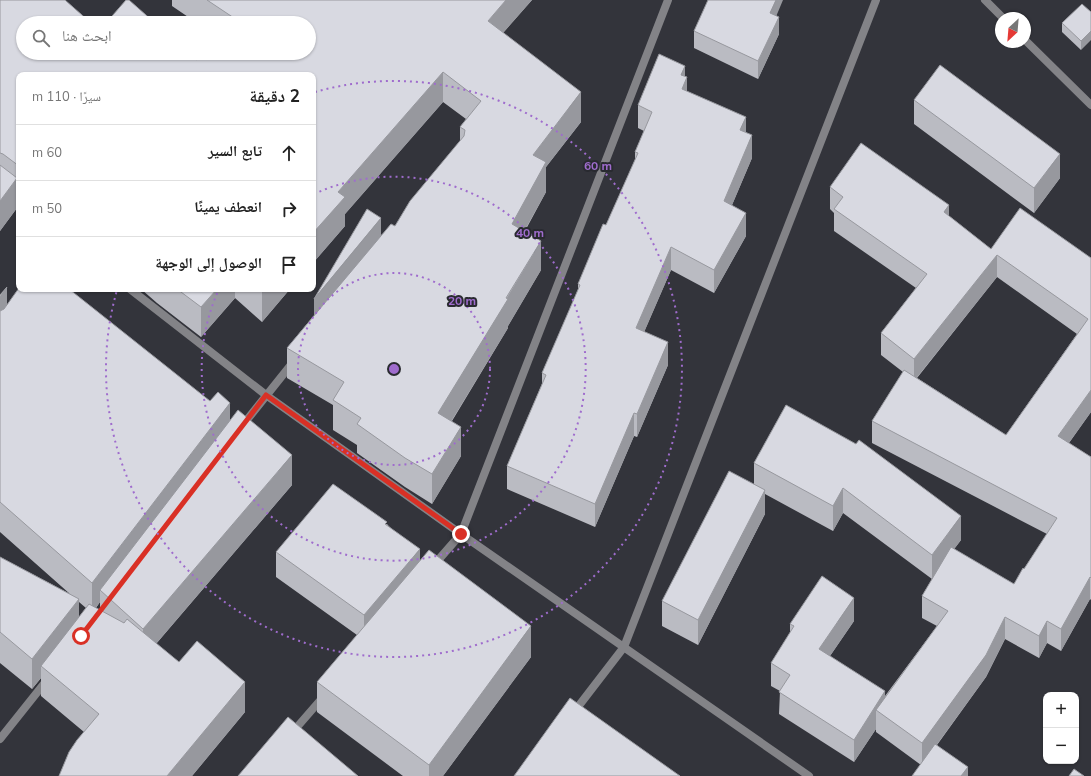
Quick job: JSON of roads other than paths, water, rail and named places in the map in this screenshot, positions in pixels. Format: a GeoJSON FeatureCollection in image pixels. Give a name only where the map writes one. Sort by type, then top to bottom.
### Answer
{"type":"FeatureCollection","features":[{"type":"Feature","properties":{"kind":"street"},"geometry":{"type":"LineString","coordinates":[[430,570],[461,534],[668,0]]}},
{"type":"Feature","properties":{"kind":"street"},"geometry":{"type":"LineString","coordinates":[[567,721],[624,647],[876,0]]}},
{"type":"Feature","properties":{"kind":"street"},"geometry":{"type":"LineString","coordinates":[[985,0],[997,12]]}},
{"type":"Feature","properties":{"kind":"street"},"geometry":{"type":"LineString","coordinates":[[1031,46],[1091,105]]}},
{"type":"Feature","properties":{"kind":"street"},"geometry":{"type":"LineString","coordinates":[[0,188],[16,201]]}},
{"type":"Feature","properties":{"kind":"street"},"geometry":{"type":"LineString","coordinates":[[134,292],[266,395],[461,534],[809,776]]}},
{"type":"Feature","properties":{"kind":"street"},"geometry":{"type":"LineString","coordinates":[[238,432],[266,395],[302,352]]}},
{"type":"Feature","properties":{"kind":"street"},"geometry":{"type":"LineString","coordinates":[[0,739],[52,673]]}},
{"type":"Feature","properties":{"kind":"street"},"geometry":{"type":"LineString","coordinates":[[286,740],[328,691]]}}]}
